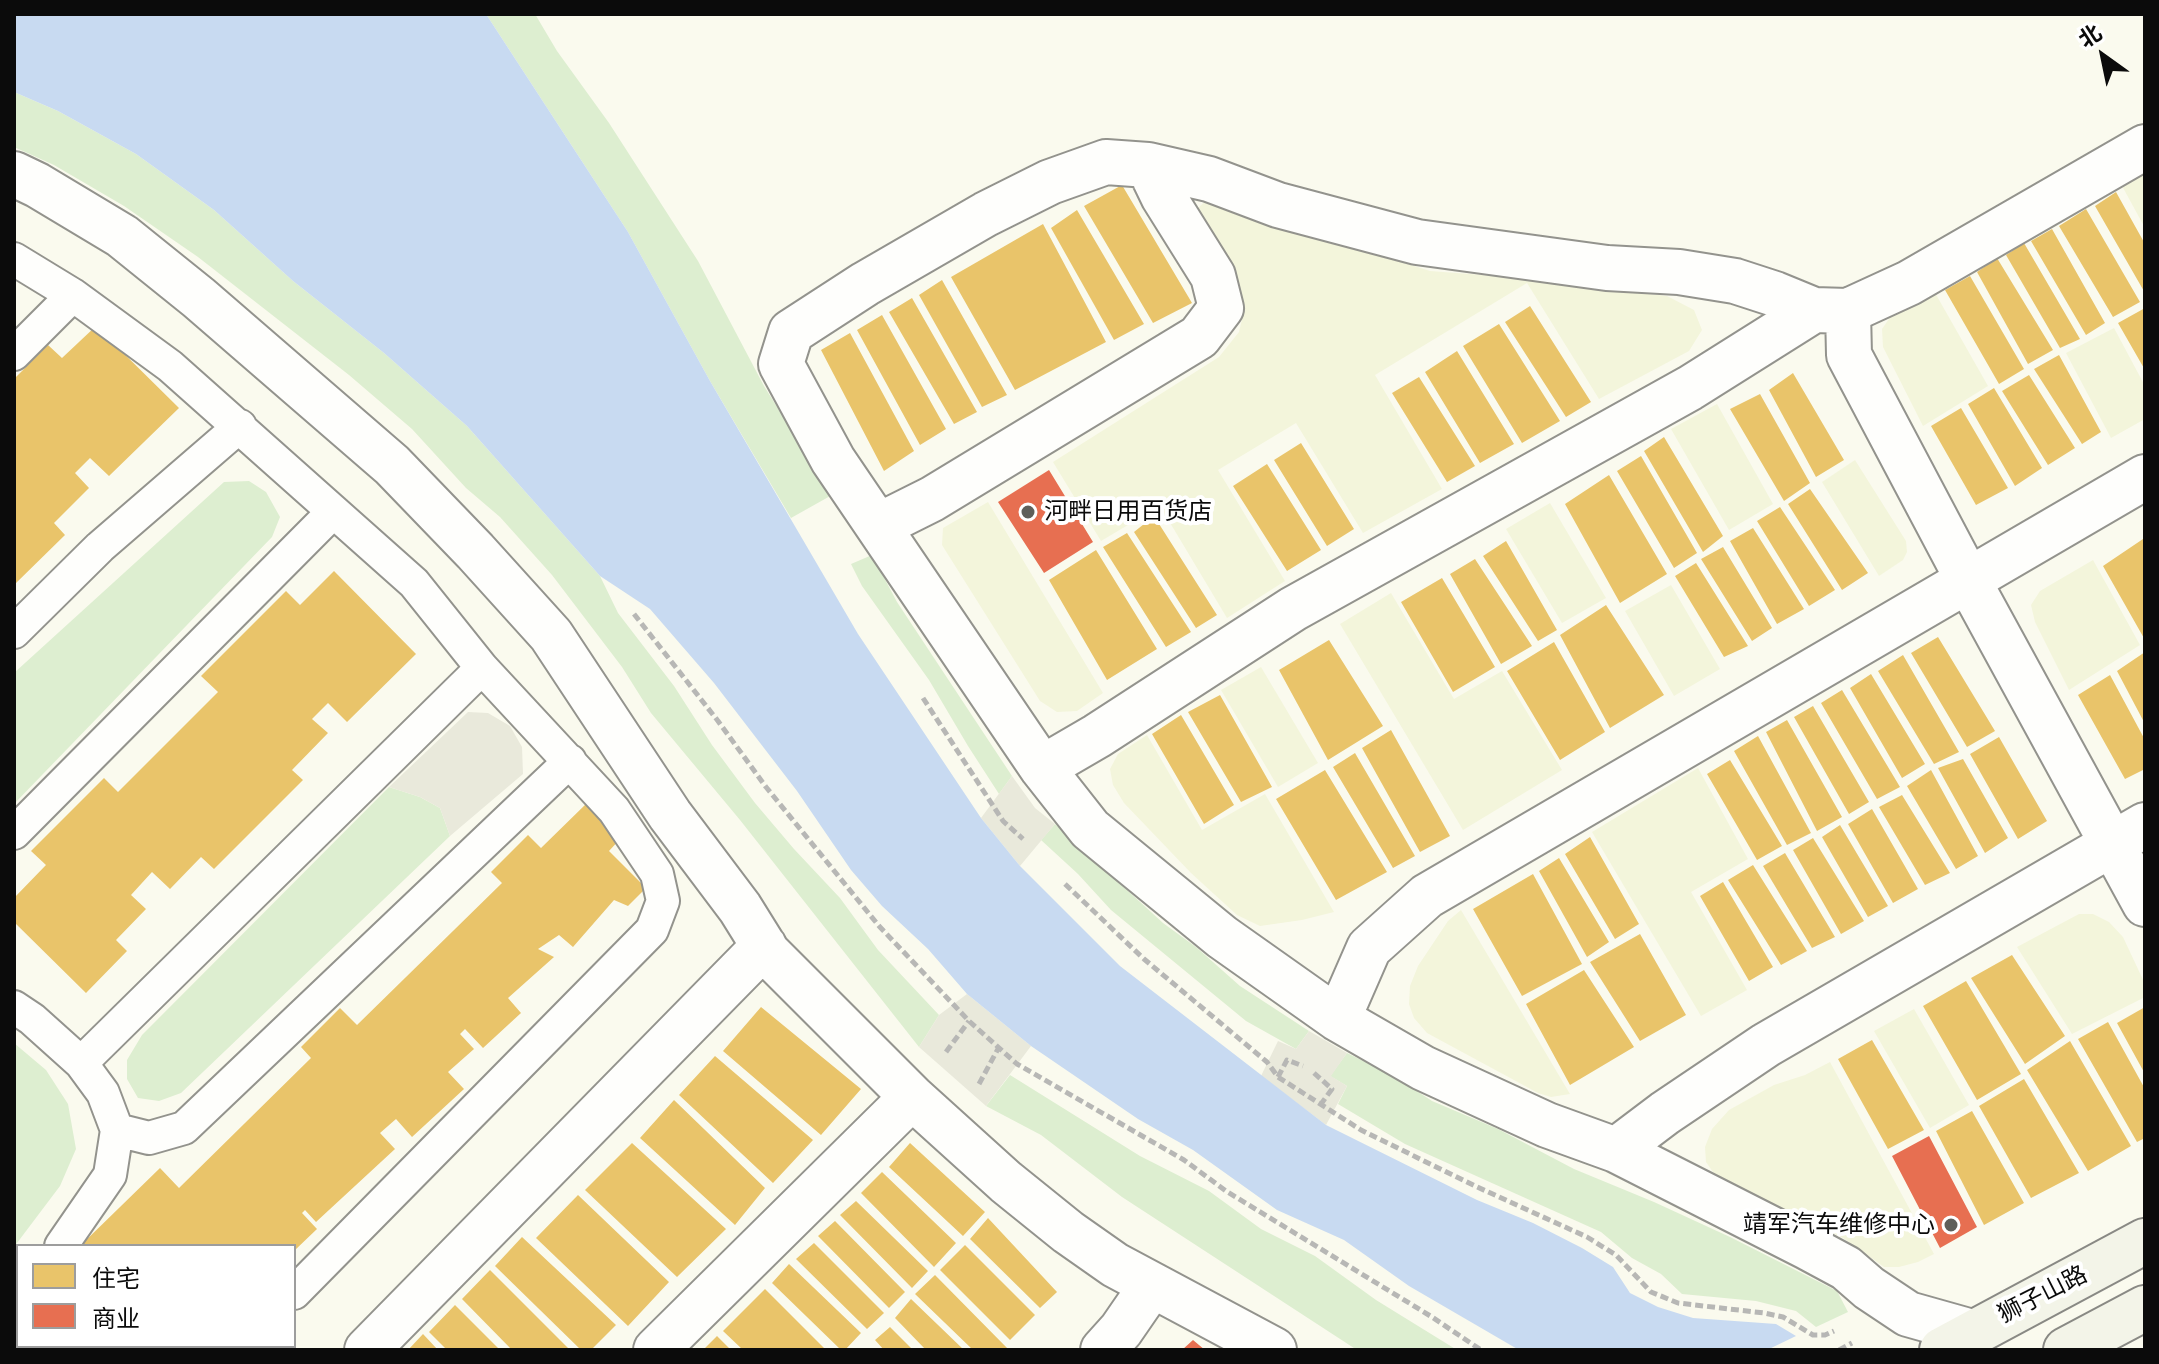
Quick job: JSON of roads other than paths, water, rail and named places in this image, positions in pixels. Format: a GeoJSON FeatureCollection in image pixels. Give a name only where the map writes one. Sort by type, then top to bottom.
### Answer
{"type":"FeatureCollection","features":[{"type":"Feature","properties":{"kind":"main road","name":"狮子山路"},"geometry":{"type":"LineString","coordinates":[[1957,1341],[2145,1241]]}},
{"type":"Feature","properties":{"kind":"main road"},"geometry":{"type":"LineString","coordinates":[[2066,1350],[2145,1308]]}},
{"type":"Feature","properties":{"kind":"street"},"geometry":{"type":"LineString","coordinates":[[1042,768],[1293,609],[1831,310],[1909,283],[2145,147]]}},
{"type":"Feature","properties":{"kind":"street"},"geometry":{"type":"LineString","coordinates":[[1831,310],[1735,281],[1693,274],[1533,259],[1417,242],[1278,205],[1209,179],[1148,165],[1106,162],[1050,182],[865,284],[791,332],[781,364],[833,460],[1042,768],[1090,829],[1222,937],[1338,1019],[1423,1068],[1547,1125],[1616,1150],[1846,1268],[1908,1314],[1957,1341]]}},
{"type":"Feature","properties":{"kind":"street"},"geometry":{"type":"LineString","coordinates":[[878,526],[932,499],[1199,337],[1221,308],[1213,276],[1163,196],[1148,165]]}},
{"type":"Feature","properties":{"kind":"street"},"geometry":{"type":"LineString","coordinates":[[14,174],[122,236],[199,298],[413,486],[551,635],[670,815],[740,908],[764,946],[792,979],[925,1080],[1006,1182],[1115,1265],[1274,1350]]}},
{"type":"Feature","properties":{"kind":"street"},"geometry":{"type":"LineString","coordinates":[[1831,310],[1849,355],[1968,580],[2128,834],[2145,904]]}},
{"type":"Feature","properties":{"kind":"street"},"geometry":{"type":"LineString","coordinates":[[1338,1019],[1369,948],[1427,896],[2145,477]]}},
{"type":"Feature","properties":{"kind":"street"},"geometry":{"type":"LineString","coordinates":[[1616,1150],[1766,1045],[2128,834]]}},
{"type":"Feature","properties":{"kind":"street"},"geometry":{"type":"LineString","coordinates":[[367,1350],[764,946]]}},
{"type":"Feature","properties":{"kind":"street"},"geometry":{"type":"LineString","coordinates":[[656,1350],[925,1080]]}},
{"type":"Feature","properties":{"kind":"street"},"geometry":{"type":"LineString","coordinates":[[1103,1350],[1152,1285]]}},
{"type":"Feature","properties":{"kind":"lane"},"geometry":{"type":"LineString","coordinates":[[14,259],[73,295],[170,366],[414,583],[482,668],[614,810],[657,874],[663,901],[652,930],[296,1291]]}},
{"type":"Feature","properties":{"kind":"lane"},"geometry":{"type":"LineString","coordinates":[[14,354],[73,295]]}},
{"type":"Feature","properties":{"kind":"lane"},"geometry":{"type":"LineString","coordinates":[[14,632],[100,547],[240,426]]}},
{"type":"Feature","properties":{"kind":"lane"},"geometry":{"type":"LineString","coordinates":[[14,833],[333,512]]}},
{"type":"Feature","properties":{"kind":"lane"},"geometry":{"type":"LineString","coordinates":[[81,1063],[482,668]]}},
{"type":"Feature","properties":{"kind":"lane"},"geometry":{"type":"LineString","coordinates":[[117,1130],[149,1138],[184,1128],[570,761]]}},
{"type":"Feature","properties":{"kind":"lane"},"geometry":{"type":"LineString","coordinates":[[14,1007],[81,1063],[103,1093],[117,1130],[110,1175],[62,1244]]}},
{"type":"Feature","properties":{"kind":"water"},"geometry":{"type":"Polygon","coordinates":[[[14,14],[486,14],[628,232],[710,381],[858,634],[981,818],[1020,866],[1120,966],[1326,1125],[1582,1248],[1613,1267],[1630,1293],[1658,1307],[1693,1318],[1776,1324],[1796,1336],[1767,1350],[1519,1350],[1409,1286],[1344,1240],[1277,1210],[1193,1150],[1138,1119],[1031,1046],[967,994],[928,949],[882,906],[851,870],[797,791],[714,683],[650,609],[600,576],[467,426],[384,353],[293,281],[214,210],[136,154],[58,111],[14,92],[14,14]]]}},
{"type":"Feature","properties":{"kind":"place","name":"河畔日用百货店"},"geometry":{"type":"Point","coordinates":[1028,512]}},
{"type":"Feature","properties":{"kind":"place","name":"靖军汽车维修中心"},"geometry":{"type":"Point","coordinates":[1951,1225]}}]}
